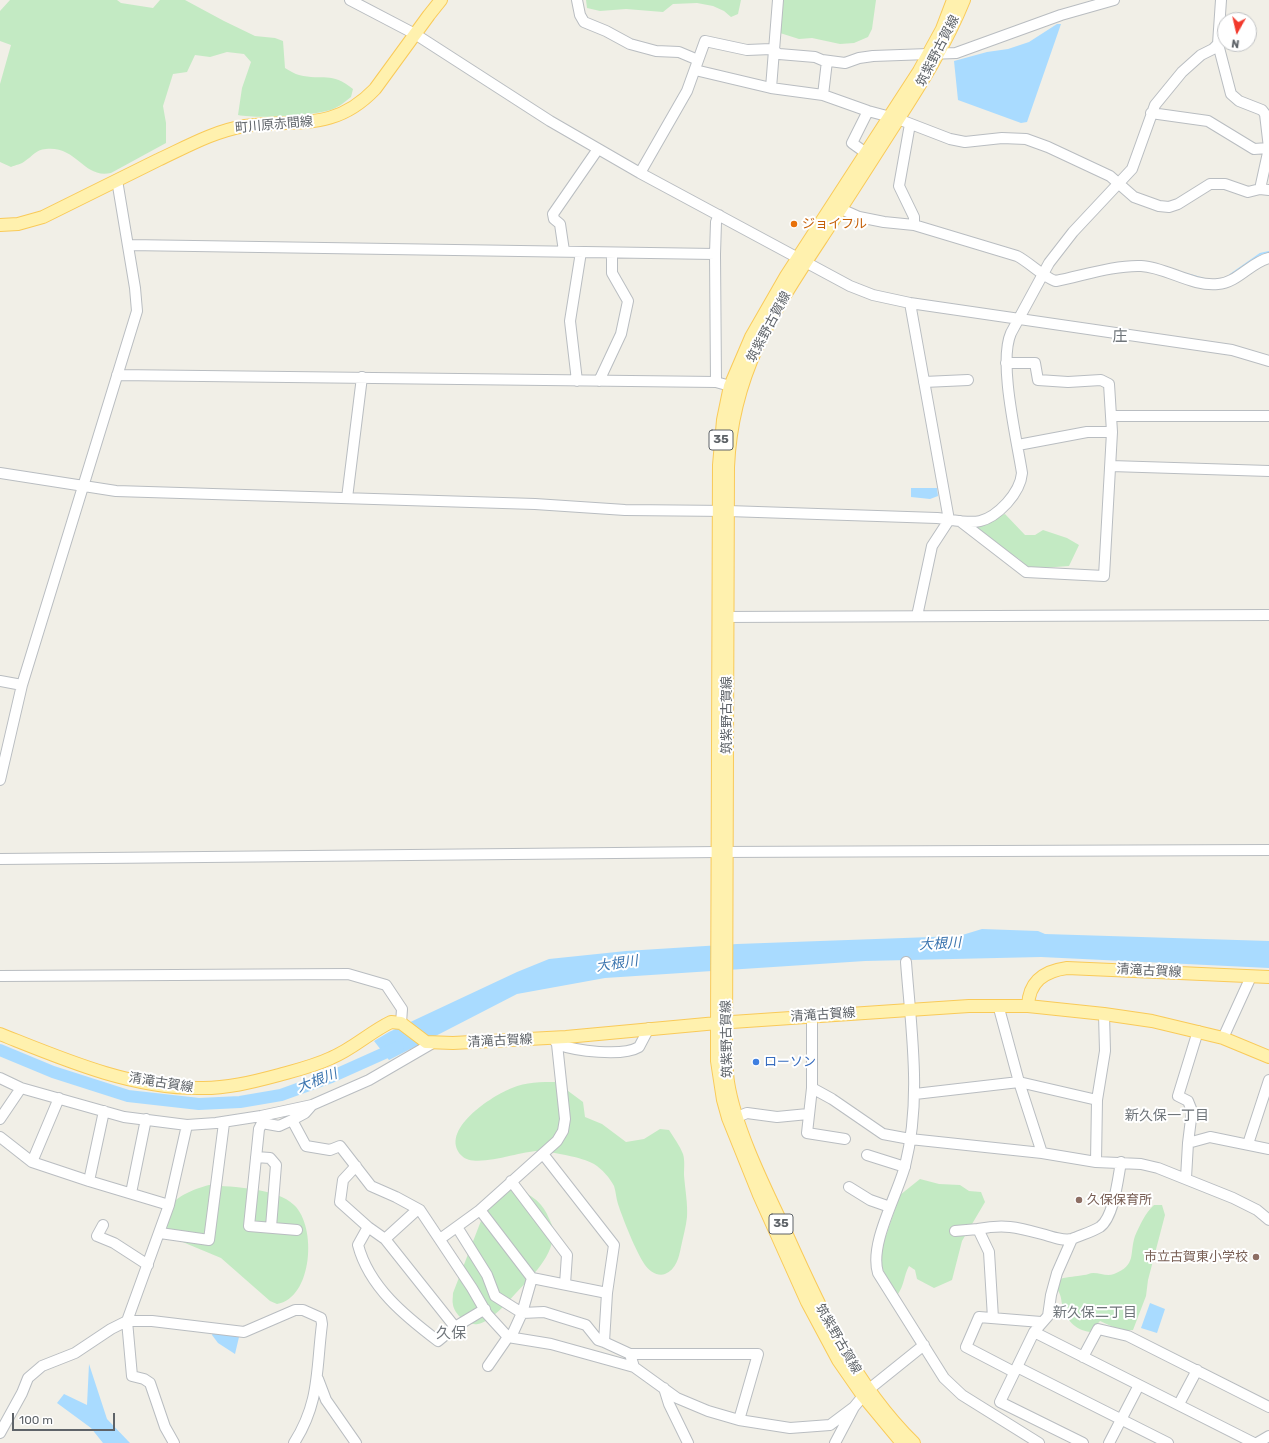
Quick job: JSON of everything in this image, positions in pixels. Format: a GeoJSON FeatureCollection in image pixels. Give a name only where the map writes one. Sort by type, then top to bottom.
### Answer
{"type":"FeatureCollection","features":[{"type":"Feature","properties":{"kind":"main road","name":"町川原赤間線"},"geometry":{"type":"LineString","coordinates":[[0,225],[18,224],[43,217],[219,132],[262,124],[314,122],[344,114],[365,100],[375,90],[441,0]]}},
{"type":"Feature","properties":{"kind":"main road","name":"筑紫野古賀線"},"geometry":{"type":"LineString","coordinates":[[934,54],[953,0]]}},
{"type":"Feature","properties":{"kind":"main road","name":"筑紫野古賀線"},"geometry":{"type":"LineString","coordinates":[[902,1443],[865,1393],[838,1360],[807,1302],[759,1195],[731,1125],[720,1084],[722,976],[723,616],[723,511],[721,443],[730,386],[751,337],[802,260],[841,209],[894,118],[934,54],[964,0]]}},
{"type":"Feature","properties":{"kind":"main road","name":"筑紫野古賀線"},"geometry":{"type":"LineString","coordinates":[[723,511],[732,422],[742,383],[759,340],[802,260],[866,153],[894,118]]}},
{"type":"Feature","properties":{"kind":"main road","name":"清滝古賀線"},"geometry":{"type":"LineString","coordinates":[[1028,1006],[1032,986],[1039,978],[1057,969],[1067,968],[1269,977]]}},
{"type":"Feature","properties":{"kind":"main road","name":"清滝古賀線"},"geometry":{"type":"LineString","coordinates":[[428,1043],[555,1041],[649,1028],[721,1022],[1000,1005],[1028,1006],[1104,1014],[1198,1031],[1224,1038],[1269,1057]]}},
{"type":"Feature","properties":{"kind":"main road","name":"清滝古賀線"},"geometry":{"type":"LineString","coordinates":[[0,1034],[74,1063],[110,1074],[161,1086],[200,1088],[249,1082],[308,1067],[332,1058],[354,1046],[391,1022],[403,1024]]}},
{"type":"Feature","properties":{"kind":"main road","name":"筑紫野古賀線"},"geometry":{"type":"LineString","coordinates":[[721,1022],[728,1082],[736,1117],[814,1296],[865,1393],[914,1443]]}},
{"type":"Feature","properties":{"kind":"main road"},"geometry":{"type":"LineString","coordinates":[[403,1024],[428,1043]]}},
{"type":"Feature","properties":{"kind":"street"},"geometry":{"type":"LineString","coordinates":[[350,0],[415,34],[506,93],[640,174],[850,286],[873,296],[1020,320],[1232,350],[1269,361]]}},
{"type":"Feature","properties":{"kind":"street"},"geometry":{"type":"LineString","coordinates":[[577,0],[580,15],[584,22],[606,30],[630,44],[656,51],[679,52],[698,60]]}},
{"type":"Feature","properties":{"kind":"street"},"geometry":{"type":"LineString","coordinates":[[771,88],[778,0]]}},
{"type":"Feature","properties":{"kind":"street"},"geometry":{"type":"LineString","coordinates":[[640,174],[687,91],[705,41],[747,50],[771,50],[775,52],[815,57],[827,61],[845,63],[859,58],[873,56],[956,53],[1061,15],[1114,0]]}},
{"type":"Feature","properties":{"kind":"street"},"geometry":{"type":"LineString","coordinates":[[1220,12],[1221,0]]}},
{"type":"Feature","properties":{"kind":"street"},"geometry":{"type":"LineString","coordinates":[[0,473],[116,491],[535,504],[625,510],[723,511],[960,521],[988,520],[997,514],[1021,484],[1022,473],[1006,363],[1008,338],[1020,320],[1028,300],[1049,263],[1074,232],[1132,169],[1155,105],[1182,72],[1201,55],[1213,49],[1217,45]]}},
{"type":"Feature","properties":{"kind":"street"},"geometry":{"type":"LineString","coordinates":[[694,70],[771,88],[823,95],[868,111],[894,118],[950,139],[965,142],[1002,138],[1026,139],[1048,146],[1110,176],[1120,183],[1134,197],[1158,206],[1169,207],[1178,204],[1210,184],[1225,184],[1248,192],[1264,190],[1269,148],[1265,114],[1262,110],[1238,101],[1231,94],[1220,52]]}},
{"type":"Feature","properties":{"kind":"street"},"geometry":{"type":"LineString","coordinates":[[823,95],[827,61]]}},
{"type":"Feature","properties":{"kind":"street"},"geometry":{"type":"LineString","coordinates":[[866,153],[852,142],[868,111]]}},
{"type":"Feature","properties":{"kind":"street"},"geometry":{"type":"LineString","coordinates":[[1151,113],[1208,121],[1254,149],[1269,148]]}},
{"type":"Feature","properties":{"kind":"street"},"geometry":{"type":"LineString","coordinates":[[910,124],[899,186],[914,217],[914,225]]}},
{"type":"Feature","properties":{"kind":"street"},"geometry":{"type":"LineString","coordinates":[[564,252],[560,224],[554,219],[553,214],[598,149]]}},
{"type":"Feature","properties":{"kind":"street"},"geometry":{"type":"LineString","coordinates":[[0,780],[22,685],[137,311],[117,180]]}},
{"type":"Feature","properties":{"kind":"street"},"geometry":{"type":"LineString","coordinates":[[841,209],[859,217],[884,222],[914,225],[1017,256],[1031,264],[1050,280],[1056,281],[1141,266],[1204,283],[1218,284],[1227,282],[1261,259],[1269,258]]}},
{"type":"Feature","properties":{"kind":"street"},"geometry":{"type":"LineString","coordinates":[[716,382],[715,254],[716,222],[719,215]]}},
{"type":"Feature","properties":{"kind":"street"},"geometry":{"type":"LineString","coordinates":[[128,245],[715,254]]}},
{"type":"Feature","properties":{"kind":"street"},"geometry":{"type":"LineString","coordinates":[[577,380],[570,322],[581,252]]}},
{"type":"Feature","properties":{"kind":"street"},"geometry":{"type":"LineString","coordinates":[[599,381],[622,334],[628,301],[612,274],[612,253]]}},
{"type":"Feature","properties":{"kind":"street"},"geometry":{"type":"LineString","coordinates":[[910,303],[949,520],[932,546],[917,616]]}},
{"type":"Feature","properties":{"kind":"street"},"geometry":{"type":"LineString","coordinates":[[960,521],[1026,572],[1104,576],[1111,466],[1112,416],[1110,412],[1110,388],[1106,381],[1101,380],[1068,382],[1038,380],[1035,363],[1006,363]]}},
{"type":"Feature","properties":{"kind":"street"},"geometry":{"type":"LineString","coordinates":[[117,375],[716,382],[730,386]]}},
{"type":"Feature","properties":{"kind":"street"},"geometry":{"type":"LineString","coordinates":[[347,498],[362,377]]}},
{"type":"Feature","properties":{"kind":"street"},"geometry":{"type":"LineString","coordinates":[[924,382],[968,380]]}},
{"type":"Feature","properties":{"kind":"street"},"geometry":{"type":"LineString","coordinates":[[1112,416],[1269,416]]}},
{"type":"Feature","properties":{"kind":"street"},"geometry":{"type":"LineString","coordinates":[[1018,444],[1087,432],[1112,432]]}},
{"type":"Feature","properties":{"kind":"street"},"geometry":{"type":"LineString","coordinates":[[1111,466],[1269,471]]}},
{"type":"Feature","properties":{"kind":"street"},"geometry":{"type":"LineString","coordinates":[[723,616],[1269,615]]}},
{"type":"Feature","properties":{"kind":"street"},"geometry":{"type":"LineString","coordinates":[[0,681],[22,685]]}},
{"type":"Feature","properties":{"kind":"street"},"geometry":{"type":"LineString","coordinates":[[0,859],[722,852],[1269,850]]}},
{"type":"Feature","properties":{"kind":"street"},"geometry":{"type":"LineString","coordinates":[[906,962],[915,1094],[905,1167],[877,1246],[875,1264],[886,1287],[944,1378],[962,1395],[1039,1443]]}},
{"type":"Feature","properties":{"kind":"street"},"geometry":{"type":"LineString","coordinates":[[0,976],[348,974],[386,985],[402,1009],[403,1024]]}},
{"type":"Feature","properties":{"kind":"street"},"geometry":{"type":"LineString","coordinates":[[1224,1038],[1249,981],[1249,976]]}},
{"type":"Feature","properties":{"kind":"street"},"geometry":{"type":"LineString","coordinates":[[1000,1005],[1000,1012],[1018,1082],[1042,1153]]}},
{"type":"Feature","properties":{"kind":"street"},"geometry":{"type":"LineString","coordinates":[[1096,1162],[1097,1100],[1105,1051],[1104,1014]]}},
{"type":"Feature","properties":{"kind":"street"},"geometry":{"type":"LineString","coordinates":[[812,1016],[812,1088],[806,1133],[845,1139]]}},
{"type":"Feature","properties":{"kind":"street"},"geometry":{"type":"LineString","coordinates":[[555,1041],[566,1048],[626,1052],[639,1047],[649,1028]]}},
{"type":"Feature","properties":{"kind":"street"},"geometry":{"type":"LineString","coordinates":[[1186,1178],[1192,1111],[1188,1101],[1178,1096],[1198,1031]]}},
{"type":"Feature","properties":{"kind":"street"},"geometry":{"type":"LineString","coordinates":[[440,1239],[480,1210],[543,1154],[563,1131],[566,1119],[555,1041]]}},
{"type":"Feature","properties":{"kind":"street"},"geometry":{"type":"LineString","coordinates":[[0,1078],[21,1088],[124,1117],[187,1125],[261,1120],[312,1105],[369,1080],[428,1043]]}},
{"type":"Feature","properties":{"kind":"street"},"geometry":{"type":"LineString","coordinates":[[1248,1144],[1269,1080]]}},
{"type":"Feature","properties":{"kind":"street"},"geometry":{"type":"LineString","coordinates":[[915,1094],[1018,1082],[1097,1100]]}},
{"type":"Feature","properties":{"kind":"street"},"geometry":{"type":"LineString","coordinates":[[0,1119],[21,1088]]}},
{"type":"Feature","properties":{"kind":"street"},"geometry":{"type":"LineString","coordinates":[[812,1088],[832,1099],[883,1134],[910,1139],[1042,1153],[1096,1162],[1121,1162],[1158,1168],[1186,1178],[1257,1210],[1269,1220]]}},
{"type":"Feature","properties":{"kind":"street"},"geometry":{"type":"LineString","coordinates":[[32,1162],[59,1098]]}},
{"type":"Feature","properties":{"kind":"street"},"geometry":{"type":"LineString","coordinates":[[261,1120],[279,1126],[306,1113],[312,1105]]}},
{"type":"Feature","properties":{"kind":"street"},"geometry":{"type":"LineString","coordinates":[[89,1181],[104,1111]]}},
{"type":"Feature","properties":{"kind":"street"},"geometry":{"type":"LineString","coordinates":[[736,1117],[747,1113],[777,1117],[808,1114]]}},
{"type":"Feature","properties":{"kind":"street"},"geometry":{"type":"LineString","coordinates":[[131,1193],[146,1120]]}},
{"type":"Feature","properties":{"kind":"street"},"geometry":{"type":"LineString","coordinates":[[261,1120],[249,1226],[297,1230]]}},
{"type":"Feature","properties":{"kind":"street"},"geometry":{"type":"LineString","coordinates":[[292,1120],[306,1146],[330,1150],[340,1146],[371,1186],[418,1209],[440,1239],[487,1314],[510,1337],[551,1344],[634,1367],[677,1398],[708,1411],[739,1420],[790,1428],[830,1425],[854,1407]]}},
{"type":"Feature","properties":{"kind":"street"},"geometry":{"type":"LineString","coordinates":[[160,1233],[209,1240],[224,1123]]}},
{"type":"Feature","properties":{"kind":"street"},"geometry":{"type":"LineString","coordinates":[[174,1443],[164,1427],[150,1383],[144,1379],[132,1376],[127,1321],[169,1205],[187,1125]]}},
{"type":"Feature","properties":{"kind":"street"},"geometry":{"type":"LineString","coordinates":[[0,1137],[32,1162],[169,1205]]}},
{"type":"Feature","properties":{"kind":"street"},"geometry":{"type":"LineString","coordinates":[[1188,1144],[1210,1137],[1269,1149]]}},
{"type":"Feature","properties":{"kind":"street"},"geometry":{"type":"LineString","coordinates":[[543,1154],[614,1245],[607,1292],[604,1342]]}},
{"type":"Feature","properties":{"kind":"street"},"geometry":{"type":"LineString","coordinates":[[866,1155],[905,1167]]}},
{"type":"Feature","properties":{"kind":"street"},"geometry":{"type":"LineString","coordinates":[[256,1157],[270,1158],[276,1165],[271,1227]]}},
{"type":"Feature","properties":{"kind":"street"},"geometry":{"type":"LineString","coordinates":[[955,1231],[999,1225],[1016,1227],[1063,1241],[1072,1240],[1102,1226],[1115,1198],[1121,1162]]}},
{"type":"Feature","properties":{"kind":"street"},"geometry":{"type":"LineString","coordinates":[[356,1166],[343,1180],[340,1202],[368,1227],[385,1239],[455,1327]]}},
{"type":"Feature","properties":{"kind":"street"},"geometry":{"type":"LineString","coordinates":[[511,1181],[567,1255],[565,1284]]}},
{"type":"Feature","properties":{"kind":"street"},"geometry":{"type":"LineString","coordinates":[[849,1187],[870,1200],[890,1207]]}},
{"type":"Feature","properties":{"kind":"street"},"geometry":{"type":"LineString","coordinates":[[385,1239],[418,1209]]}},
{"type":"Feature","properties":{"kind":"street"},"geometry":{"type":"LineString","coordinates":[[480,1210],[532,1278],[607,1292]]}},
{"type":"Feature","properties":{"kind":"street"},"geometry":{"type":"LineString","coordinates":[[103,1225],[97,1236],[114,1243],[148,1265]]}},
{"type":"Feature","properties":{"kind":"street"},"geometry":{"type":"LineString","coordinates":[[368,1227],[358,1245],[362,1260],[376,1284],[405,1315],[438,1341],[455,1327],[485,1309]]}},
{"type":"Feature","properties":{"kind":"street"},"geometry":{"type":"LineString","coordinates":[[457,1227],[487,1274],[495,1296],[522,1313],[544,1312],[578,1321],[586,1325],[598,1340],[630,1354],[758,1354],[739,1420]]}},
{"type":"Feature","properties":{"kind":"street"},"geometry":{"type":"LineString","coordinates":[[978,1229],[989,1252],[993,1318]]}},
{"type":"Feature","properties":{"kind":"street"},"geometry":{"type":"LineString","coordinates":[[1072,1240],[1058,1273],[1051,1295],[1048,1316],[1041,1322],[1034,1332],[1000,1402],[1083,1443]]}},
{"type":"Feature","properties":{"kind":"street"},"geometry":{"type":"LineString","coordinates":[[488,1366],[510,1337],[522,1313],[532,1278]]}},
{"type":"Feature","properties":{"kind":"street"},"geometry":{"type":"LineString","coordinates":[[0,1433],[22,1393],[28,1378],[42,1366],[75,1353],[127,1321],[172,1323],[244,1332],[295,1310],[303,1310],[321,1318],[318,1379],[310,1414],[294,1443]]}},
{"type":"Feature","properties":{"kind":"street"},"geometry":{"type":"LineString","coordinates":[[1041,1322],[979,1317],[966,1347],[1168,1443]]}},
{"type":"Feature","properties":{"kind":"street"},"geometry":{"type":"LineString","coordinates":[[1083,1356],[1098,1329],[1128,1336],[1269,1407]]}},
{"type":"Feature","properties":{"kind":"street"},"geometry":{"type":"LineString","coordinates":[[1034,1332],[1255,1443],[1269,1436]]}},
{"type":"Feature","properties":{"kind":"street"},"geometry":{"type":"LineString","coordinates":[[835,1443],[854,1407],[865,1393],[924,1345]]}},
{"type":"Feature","properties":{"kind":"street"},"geometry":{"type":"LineString","coordinates":[[630,1354],[634,1367]]}},
{"type":"Feature","properties":{"kind":"street"},"geometry":{"type":"LineString","coordinates":[[1178,1404],[1197,1370]]}},
{"type":"Feature","properties":{"kind":"street"},"geometry":{"type":"LineString","coordinates":[[318,1379],[326,1400],[356,1443]]}},
{"type":"Feature","properties":{"kind":"street"},"geometry":{"type":"LineString","coordinates":[[1109,1443],[1139,1385]]}},
{"type":"Feature","properties":{"kind":"street"},"geometry":{"type":"LineString","coordinates":[[664,1388],[669,1404],[688,1443]]}},
{"type":"Feature","properties":{"kind":"street"},"geometry":{"type":"LineString","coordinates":[[1041,1421],[1068,1443]]}},
{"type":"Feature","properties":{"kind":"green space"},"geometry":{"type":"Polygon","coordinates":[[[10,0],[117,0],[121,3],[153,8],[160,0],[185,0],[255,36],[275,38],[283,41],[285,68],[294,73],[307,77],[333,78],[339,80],[353,89],[351,97],[335,108],[313,113],[272,117],[238,115],[242,88],[251,62],[244,54],[227,52],[210,57],[195,55],[187,72],[173,74],[163,106],[166,123],[166,143],[111,173],[101,174],[94,171],[66,152],[57,149],[46,149],[39,151],[24,162],[11,167],[0,162],[0,84],[11,45],[0,41],[0,11],[10,0]]]}},
{"type":"Feature","properties":{"kind":"green space"},"geometry":{"type":"Polygon","coordinates":[[[586,0],[741,0],[738,14],[731,17],[724,11],[713,6],[697,3],[673,4],[663,12],[626,9],[600,11],[587,8],[586,0]]]}},
{"type":"Feature","properties":{"kind":"green space"},"geometry":{"type":"Polygon","coordinates":[[[779,0],[876,0],[872,29],[868,37],[854,43],[840,44],[812,38],[799,39],[780,33],[779,0]]]}},
{"type":"Feature","properties":{"kind":"green space"},"geometry":{"type":"Polygon","coordinates":[[[1005,514],[1025,535],[1035,535],[1043,530],[1067,538],[1079,545],[1069,566],[1042,568],[1027,567],[1019,559],[970,527],[1005,514]]]}},
{"type":"Feature","properties":{"kind":"green space"},"geometry":{"type":"Polygon","coordinates":[[[556,1082],[583,1102],[585,1117],[602,1124],[626,1142],[644,1139],[660,1129],[669,1130],[679,1145],[684,1159],[687,1217],[678,1259],[672,1270],[669,1272],[659,1275],[651,1271],[645,1265],[626,1226],[618,1204],[614,1186],[600,1168],[589,1161],[575,1157],[538,1151],[487,1160],[468,1160],[462,1156],[456,1146],[457,1136],[462,1125],[470,1115],[493,1098],[517,1086],[534,1083],[556,1082]]]}},
{"type":"Feature","properties":{"kind":"green space"},"geometry":{"type":"Polygon","coordinates":[[[920,1179],[939,1184],[960,1185],[969,1191],[981,1192],[985,1202],[962,1241],[952,1280],[934,1288],[917,1279],[915,1270],[909,1266],[902,1288],[898,1294],[886,1277],[880,1262],[882,1247],[900,1195],[920,1179]]]}},
{"type":"Feature","properties":{"kind":"green space"},"geometry":{"type":"Polygon","coordinates":[[[209,1185],[254,1189],[277,1195],[294,1205],[301,1215],[306,1228],[308,1260],[304,1276],[298,1289],[289,1299],[277,1304],[270,1301],[221,1258],[173,1238],[163,1229],[166,1213],[173,1202],[190,1191],[209,1185]]]}},
{"type":"Feature","properties":{"kind":"green space"},"geometry":{"type":"Polygon","coordinates":[[[512,1187],[523,1191],[532,1197],[544,1209],[553,1229],[553,1240],[550,1249],[535,1273],[488,1320],[478,1324],[466,1322],[454,1309],[453,1293],[491,1195],[512,1187]]]}},
{"type":"Feature","properties":{"kind":"green space"},"geometry":{"type":"Polygon","coordinates":[[[1154,1205],[1162,1205],[1165,1215],[1148,1280],[1146,1296],[1133,1330],[1122,1331],[1100,1321],[1090,1332],[1075,1326],[1068,1319],[1063,1309],[1061,1296],[1057,1289],[1060,1279],[1092,1273],[1111,1275],[1121,1271],[1129,1263],[1135,1236],[1145,1215],[1154,1205]]]}},
{"type":"Feature","properties":{"kind":"water"},"geometry":{"type":"Polygon","coordinates":[[[1057,24],[1061,24],[1027,122],[1021,123],[958,100],[954,61],[987,52],[1008,49],[1029,42],[1057,24]]]}},
{"type":"Feature","properties":{"kind":"water"},"geometry":{"type":"Polygon","coordinates":[[[911,488],[937,488],[938,496],[930,499],[911,497],[911,488]]]}},
{"type":"Feature","properties":{"kind":"water"},"geometry":{"type":"Polygon","coordinates":[[[982,929],[1038,931],[1045,934],[1269,941],[1269,968],[1041,957],[865,961],[605,978],[517,994],[389,1060],[374,1041],[389,1032],[517,972],[549,959],[626,951],[737,944],[959,936],[982,929]]]}},
{"type":"Feature","properties":{"kind":"water"},"geometry":{"type":"Polygon","coordinates":[[[1150,1303],[1165,1309],[1157,1333],[1141,1328],[1150,1303]]]}},
{"type":"Feature","properties":{"kind":"water"},"geometry":{"type":"Polygon","coordinates":[[[213,1332],[239,1337],[235,1354],[218,1343],[212,1335],[213,1332]]]}},
{"type":"Feature","properties":{"kind":"water"},"geometry":{"type":"Polygon","coordinates":[[[89,1364],[107,1419],[130,1443],[103,1443],[91,1428],[57,1403],[64,1394],[87,1405],[89,1364]]]}},
{"type":"Feature","properties":{"kind":"waterway"},"geometry":{"type":"LineString","coordinates":[[1230,275],[1260,254],[1269,252]]}},
{"type":"Feature","properties":{"kind":"waterway"},"geometry":{"type":"LineString","coordinates":[[1183,273],[1204,279]]}},
{"type":"Feature","properties":{"kind":"waterway","name":"大根川"},"geometry":{"type":"LineString","coordinates":[[0,1050],[53,1072],[128,1096],[199,1104],[240,1102],[281,1095],[331,1077],[398,1047]]}},
{"type":"Feature","properties":{"kind":"place","name":"ジョイフル"},"geometry":{"type":"Point","coordinates":[794,224]}},
{"type":"Feature","properties":{"kind":"place","name":"ローソン"},"geometry":{"type":"Point","coordinates":[756,1062]}},
{"type":"Feature","properties":{"kind":"place","name":"久保保育所"},"geometry":{"type":"Point","coordinates":[1079,1200]}},
{"type":"Feature","properties":{"kind":"place","name":"市立古賀東小学校"},"geometry":{"type":"Point","coordinates":[1256,1257]}},
{"type":"Feature","properties":{"kind":"district","name":"庄"},"geometry":{"type":"Point","coordinates":[1120,337]}},
{"type":"Feature","properties":{"kind":"district","name":"新久保一丁目"},"geometry":{"type":"Point","coordinates":[1167,1116]}},
{"type":"Feature","properties":{"kind":"district","name":"新久保二丁目"},"geometry":{"type":"Point","coordinates":[1095,1313]}},
{"type":"Feature","properties":{"kind":"district","name":"久保"},"geometry":{"type":"Point","coordinates":[451,1334]}}]}
